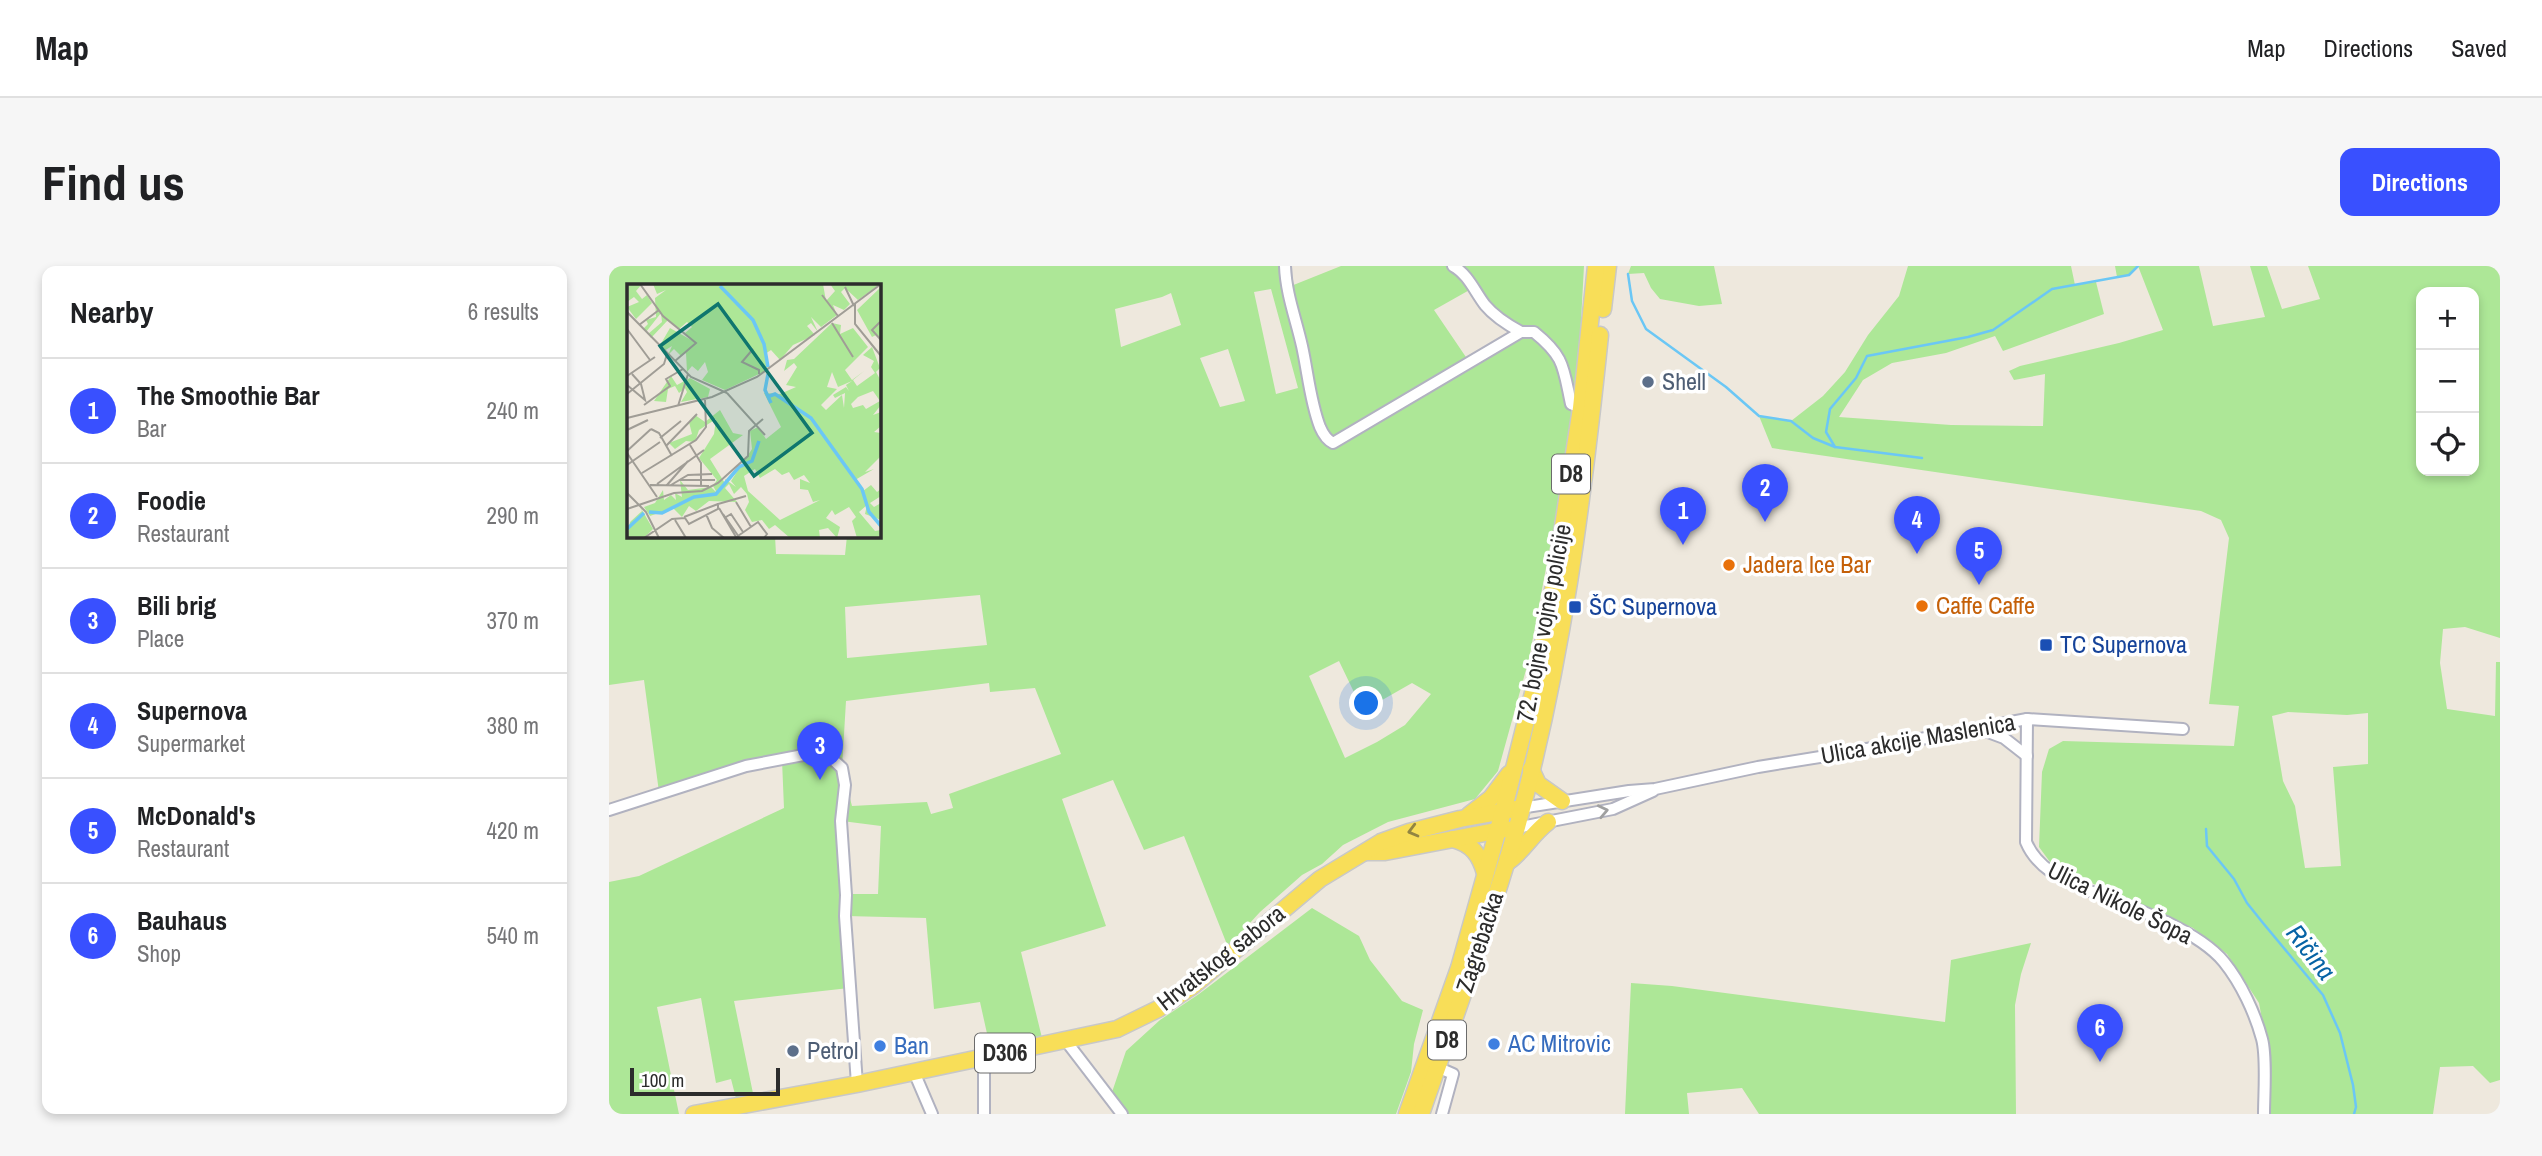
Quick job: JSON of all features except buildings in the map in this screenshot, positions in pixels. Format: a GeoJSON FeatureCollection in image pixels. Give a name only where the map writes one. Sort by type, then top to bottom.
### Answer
{"type":"FeatureCollection","features":[{"type":"Feature","properties":{"kind":"main road","name":"72. bojne vojne policije"},"geometry":{"type":"LineString","coordinates":[[1521,808],[1523,768],[1581,408],[1596,266]]}},
{"type":"Feature","properties":{"kind":"main road","name":"72. bojne vojne policije"},"geometry":{"type":"LineString","coordinates":[[1503,812],[1523,768],[1572,568],[1608,266]]}},
{"type":"Feature","properties":{"kind":"main road"},"geometry":{"type":"LineString","coordinates":[[1460,819],[1491,798],[1523,768],[1538,784],[1562,801]]}},
{"type":"Feature","properties":{"kind":"main road","name":"Hrvatskog sabora"},"geometry":{"type":"LineString","coordinates":[[694,1114],[738,1110],[1117,1030],[1158,1009],[1219,965],[1320,879],[1393,836],[1460,819],[1521,808]]}},
{"type":"Feature","properties":{"kind":"main road","name":"Zagrebačka"},"geometry":{"type":"LineString","coordinates":[[1421,1114],[1474,966],[1521,808]]}},
{"type":"Feature","properties":{"kind":"main road","name":"Zagrebačka"},"geometry":{"type":"LineString","coordinates":[[1406,1114],[1459,968],[1503,812]]}},
{"type":"Feature","properties":{"kind":"main road"},"geometry":{"type":"LineString","coordinates":[[1504,865],[1548,822]]}},
{"type":"Feature","properties":{"kind":"main road","name":"Hrvatskog sabora"},"geometry":{"type":"LineString","coordinates":[[1367,852],[1385,852],[1516,828]]}},
{"type":"Feature","properties":{"kind":"main road"},"geometry":{"type":"LineString","coordinates":[[1450,839],[1462,842],[1476,852],[1485,873]]}},
{"type":"Feature","properties":{"kind":"street"},"geometry":{"type":"LineString","coordinates":[[1285,266],[1286,288],[1320,429],[1327,440],[1333,443],[1521,332]]}},
{"type":"Feature","properties":{"kind":"street"},"geometry":{"type":"LineString","coordinates":[[1453,266],[1462,271],[1487,307],[1504,323],[1521,332],[1534,332],[1552,346],[1563,364],[1571,404],[1581,408]]}},
{"type":"Feature","properties":{"kind":"street","name":"Ulica akcije Maslenica"},"geometry":{"type":"LineString","coordinates":[[1521,808],[1655,789],[1758,767],[2027,719],[2183,729]]}},
{"type":"Feature","properties":{"kind":"street","name":"Ulica Nikole Šopa"},"geometry":{"type":"LineString","coordinates":[[2027,719],[2026,842],[2031,855],[2067,882],[2139,910],[2195,938],[2223,960],[2241,987],[2263,1041],[2264,1114]]}},
{"type":"Feature","properties":{"kind":"street"},"geometry":{"type":"LineString","coordinates":[[1977,728],[2004,738],[2027,756]]}},
{"type":"Feature","properties":{"kind":"street"},"geometry":{"type":"LineString","coordinates":[[609,810],[746,766],[814,753],[829,756],[842,768],[845,785],[841,821],[846,929],[857,1084]]}},
{"type":"Feature","properties":{"kind":"street","name":"Ulica akcije Maslenica"},"geometry":{"type":"LineString","coordinates":[[1516,828],[1613,809],[1655,789]]}},
{"type":"Feature","properties":{"kind":"street"},"geometry":{"type":"LineString","coordinates":[[1066,1041],[1122,1114]]}},
{"type":"Feature","properties":{"kind":"street"},"geometry":{"type":"LineString","coordinates":[[984,1057],[984,1114]]}},
{"type":"Feature","properties":{"kind":"street"},"geometry":{"type":"LineString","coordinates":[[1437,1067],[1453,1074],[1442,1114]]}},
{"type":"Feature","properties":{"kind":"street"},"geometry":{"type":"LineString","coordinates":[[914,1072],[932,1114]]}},
{"type":"Feature","properties":{"kind":"green space"},"geometry":{"type":"Polygon","coordinates":[[[609,266],[1282,266],[1286,288],[1341,266],[1584,266],[1578,377],[1560,493],[1529,659],[1498,771],[1475,799],[1388,822],[1343,845],[1322,864],[1302,875],[1260,912],[1228,947],[1184,836],[1144,850],[1113,780],[1062,799],[1106,926],[1021,952],[1044,1046],[992,1056],[980,1002],[934,1009],[926,918],[846,916],[849,988],[734,1001],[755,1103],[738,1106],[731,1079],[716,1083],[701,998],[657,1007],[679,1114],[609,1114],[609,882],[639,876],[784,808],[782,760],[659,792],[644,680],[609,685],[609,266]],[[1473,288],[1434,310],[1470,363],[1521,333],[1473,288]],[[1271,289],[1254,292],[1276,394],[1298,388],[1271,289]],[[1171,293],[1115,309],[1121,347],[1181,325],[1171,293]],[[1228,349],[1200,358],[1220,407],[1245,401],[1228,349]],[[980,595],[845,607],[847,658],[987,645],[980,595]],[[1339,661],[1309,676],[1345,758],[1405,725],[1431,694],[1412,683],[1363,711],[1339,661]],[[989,683],[846,701],[842,768],[852,806],[927,802],[931,814],[953,808],[949,794],[1061,754],[1035,688],[990,692],[989,683]],[[842,821],[846,894],[878,894],[881,826],[842,821]]]}},
{"type":"Feature","properties":{"kind":"green space"},"geometry":{"type":"Polygon","coordinates":[[[1631,266],[1714,266],[1722,304],[1699,306],[1660,299],[1644,273],[1628,274],[1631,266]]]}},
{"type":"Feature","properties":{"kind":"green space"},"geometry":{"type":"Polygon","coordinates":[[[1908,266],[2071,266],[2075,285],[2096,282],[2104,314],[2003,351],[1995,336],[1946,353],[1892,363],[1863,380],[1839,417],[1951,425],[2043,426],[2045,374],[2014,380],[2009,371],[2163,330],[2138,266],[2199,266],[2213,326],[2265,317],[2250,266],[2267,266],[2282,309],[2320,299],[2308,266],[2500,266],[2500,638],[2465,627],[2443,629],[2440,663],[2447,709],[2495,716],[2496,662],[2500,662],[2500,1080],[2490,1083],[2473,1066],[2440,1067],[2433,1114],[2269,1114],[2264,1030],[2259,1003],[2227,954],[2193,928],[2053,866],[2039,847],[2042,772],[2049,749],[2063,741],[2234,746],[2239,706],[2209,704],[2229,538],[2221,520],[2201,511],[1772,448],[1759,416],[1791,421],[1823,396],[1845,372],[1868,335],[1899,296],[1908,266]],[[2288,712],[2272,716],[2283,781],[2295,806],[2305,868],[2341,866],[2333,767],[2368,764],[2368,713],[2347,715],[2288,712]]]}},
{"type":"Feature","properties":{"kind":"green space"},"geometry":{"type":"Polygon","coordinates":[[[2115,266],[2138,266],[2129,275],[2117,277],[2115,266]]]}},
{"type":"Feature","properties":{"kind":"green space"},"geometry":{"type":"Polygon","coordinates":[[[1312,908],[1359,936],[1370,960],[1402,1001],[1423,1010],[1414,1044],[1411,1072],[1396,1114],[1122,1114],[1110,1098],[1126,1051],[1160,1020],[1199,994],[1312,908]]]}},
{"type":"Feature","properties":{"kind":"green space"},"geometry":{"type":"Polygon","coordinates":[[[2031,943],[2015,1005],[2016,1114],[1759,1114],[1742,1088],[1687,1093],[1689,1114],[1625,1114],[1631,983],[1945,1022],[1951,960],[2031,943]]]}},
{"type":"Feature","properties":{"kind":"waterway"},"geometry":{"type":"LineString","coordinates":[[1835,447],[1826,432],[1830,409],[1856,378],[1867,356],[1993,330],[2052,289],[2129,275],[2138,266]]}},
{"type":"Feature","properties":{"kind":"waterway"},"geometry":{"type":"LineString","coordinates":[[1628,274],[1632,301],[1646,329],[1726,387],[1759,416],[1791,421],[1813,438],[1835,447],[1922,458]]}},
{"type":"Feature","properties":{"kind":"waterway","name":"Ričina"},"geometry":{"type":"LineString","coordinates":[[2206,829],[2207,846],[2234,879],[2247,903],[2323,995],[2340,1033],[2353,1085],[2356,1107],[2354,1114]]}},
{"type":"Feature","properties":{"kind":"place","name":"Shell"},"geometry":{"type":"Point","coordinates":[1648,382]}},
{"type":"Feature","properties":{"kind":"place","name":"Foodie"},"geometry":{"type":"Point","coordinates":[1765,522]}},
{"type":"Feature","properties":{"kind":"place","name":"The Smoothie Bar"},"geometry":{"type":"Point","coordinates":[1683,545]}},
{"type":"Feature","properties":{"kind":"place","name":"Supernova"},"geometry":{"type":"Point","coordinates":[1917,554]}},
{"type":"Feature","properties":{"kind":"place","name":"Jadera Ice Bar"},"geometry":{"type":"Point","coordinates":[1729,565]}},
{"type":"Feature","properties":{"kind":"place","name":"McDonald's"},"geometry":{"type":"Point","coordinates":[1979,585]}},
{"type":"Feature","properties":{"kind":"place","name":"Caffe Caffe"},"geometry":{"type":"Point","coordinates":[1922,606]}},
{"type":"Feature","properties":{"kind":"place","name":"ŠC Supernova"},"geometry":{"type":"Point","coordinates":[1575,607]}},
{"type":"Feature","properties":{"kind":"place","name":"TC Supernova"},"geometry":{"type":"Point","coordinates":[2046,645]}},
{"type":"Feature","properties":{"kind":"place","name":"Bili brig"},"geometry":{"type":"Point","coordinates":[820,780]}},
{"type":"Feature","properties":{"kind":"place","name":"AC Mitrovic"},"geometry":{"type":"Point","coordinates":[1494,1044]}},
{"type":"Feature","properties":{"kind":"place","name":"Ban"},"geometry":{"type":"Point","coordinates":[880,1046]}},
{"type":"Feature","properties":{"kind":"place","name":"Petrol"},"geometry":{"type":"Point","coordinates":[793,1051]}},
{"type":"Feature","properties":{"kind":"place","name":"Bauhaus"},"geometry":{"type":"Point","coordinates":[2100,1062]}}]}
